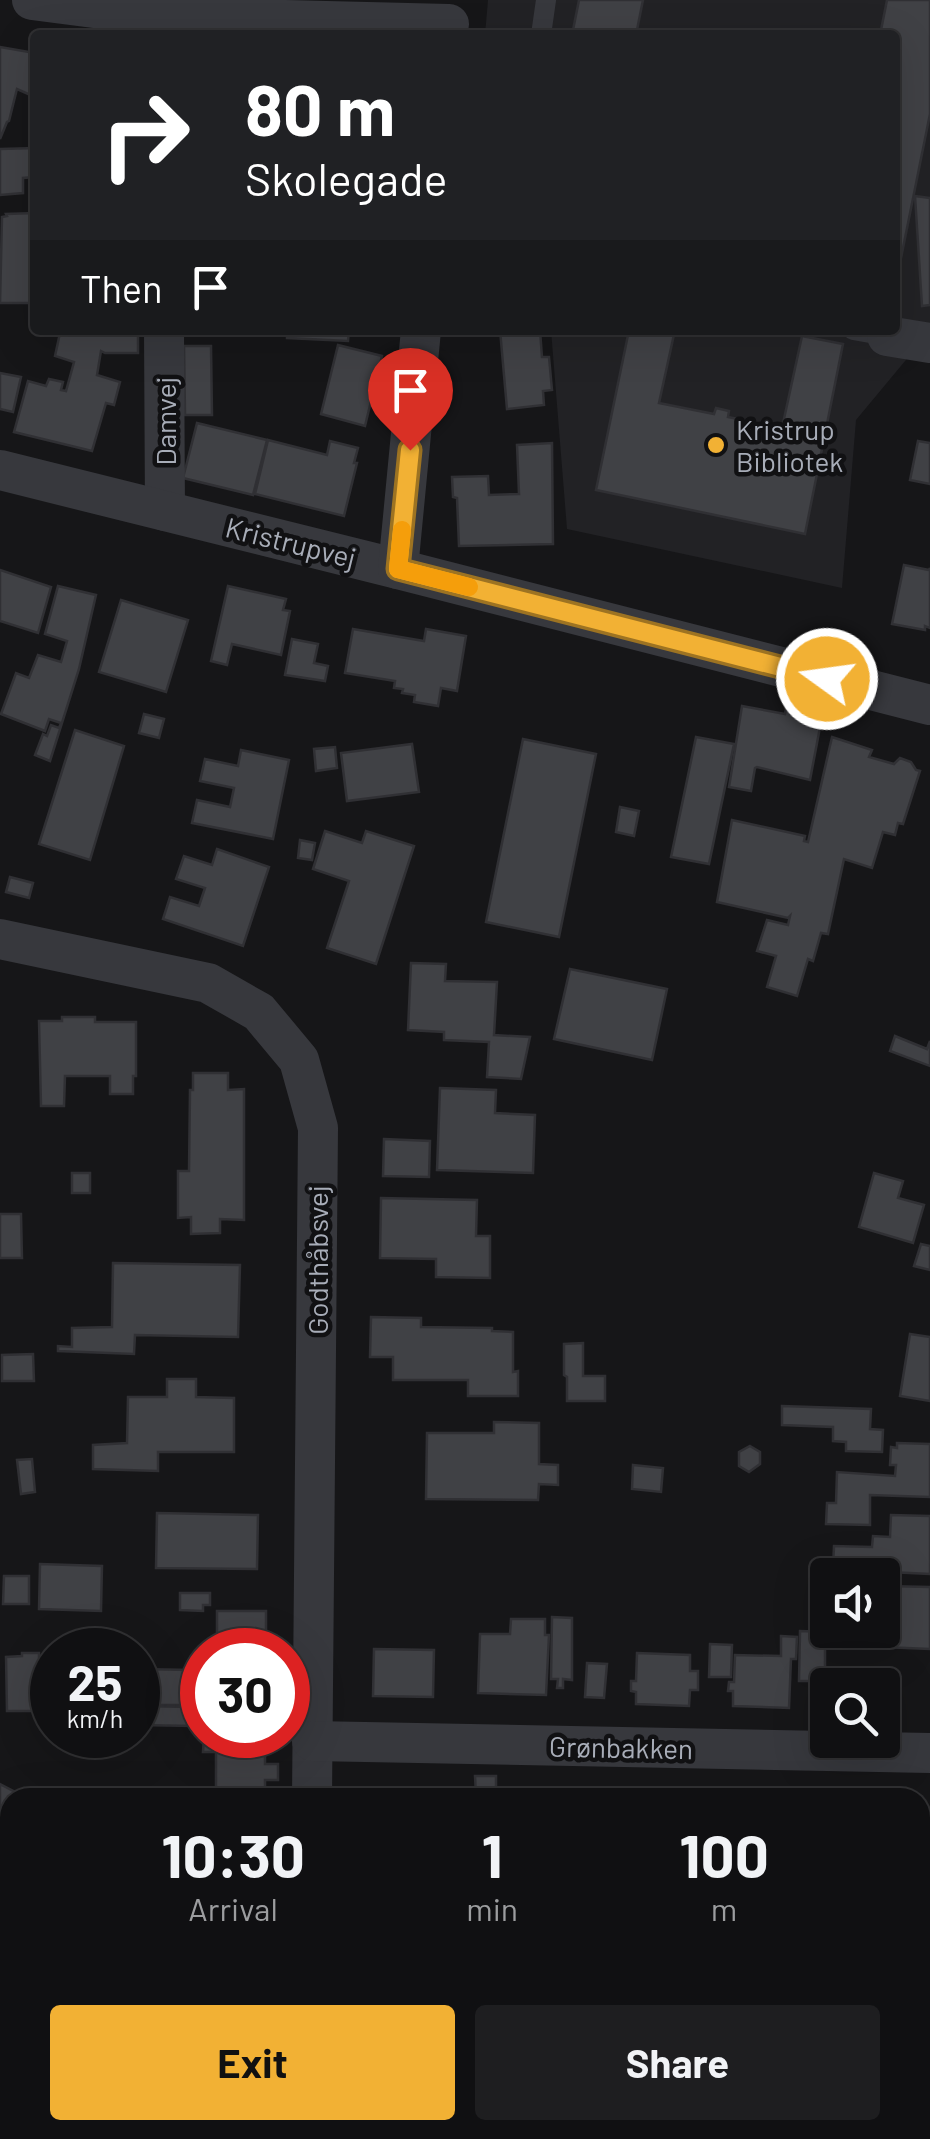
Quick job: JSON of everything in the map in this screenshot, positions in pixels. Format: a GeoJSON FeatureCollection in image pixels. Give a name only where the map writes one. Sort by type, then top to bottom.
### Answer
{"type":"FeatureCollection","features":[{"type":"Feature","properties":{"kind":"street"},"geometry":{"type":"LineString","coordinates":[[32,0],[145,16],[245,9],[449,20]]}},
{"type":"Feature","properties":{"kind":"street","name":"Damvej"},"geometry":{"type":"LineString","coordinates":[[164,335],[165,511]]}},
{"type":"Feature","properties":{"kind":"street"},"geometry":{"type":"LineString","coordinates":[[398,569],[421,335]]}},
{"type":"Feature","properties":{"kind":"street"},"geometry":{"type":"LineString","coordinates":[[881,335],[930,344]]}},
{"type":"Feature","properties":{"kind":"street","name":"Kristrupvej"},"geometry":{"type":"LineString","coordinates":[[0,470],[930,705]]}},
{"type":"Feature","properties":{"kind":"street","name":"Godthåbsvej"},"geometry":{"type":"LineString","coordinates":[[0,939],[208,983],[259,1012],[300,1060],[318,1128],[312,1788]]}},
{"type":"Feature","properties":{"kind":"street","name":"Grønbakken"},"geometry":{"type":"LineString","coordinates":[[312,1742],[930,1753]]}},
{"type":"Feature","properties":{"kind":"lane"},"geometry":{"type":"LineString","coordinates":[[543,30],[546,0]]}},
{"type":"Feature","properties":{"kind":"shaded area"},"geometry":{"type":"Polygon","coordinates":[[[488,0],[930,0],[930,331],[856,420],[842,588],[567,529],[551,335],[900,335],[900,30],[485,30],[488,0]]]}},
{"type":"Feature","properties":{"kind":"building"},"geometry":{"type":"Polygon","coordinates":[[[579,0],[643,0],[637,30],[573,30],[579,0]]]}},
{"type":"Feature","properties":{"kind":"building"},"geometry":{"type":"Polygon","coordinates":[[[887,0],[930,0],[930,114],[900,263],[900,30],[881,30],[887,0]]]}},
{"type":"Feature","properties":{"kind":"building"},"geometry":{"type":"Polygon","coordinates":[[[0,47],[30,52],[30,95],[17,89],[0,139],[0,47]]]}},
{"type":"Feature","properties":{"kind":"building"},"geometry":{"type":"Polygon","coordinates":[[[30,148],[30,177],[23,178],[23,193],[0,195],[0,149],[30,148]]]}},
{"type":"Feature","properties":{"kind":"building"},"geometry":{"type":"Polygon","coordinates":[[[915,196],[930,198],[930,305],[922,306],[915,196]]]}},
{"type":"Feature","properties":{"kind":"building"},"geometry":{"type":"Polygon","coordinates":[[[30,213],[30,303],[0,303],[2,217],[30,213]]]}},
{"type":"Feature","properties":{"kind":"building"},"geometry":{"type":"Polygon","coordinates":[[[60,335],[138,335],[138,353],[101,351],[97,375],[120,382],[114,405],[106,403],[92,451],[14,432],[28,381],[46,386],[49,379],[63,382],[61,390],[66,391],[74,362],[55,356],[60,335]]]}},
{"type":"Feature","properties":{"kind":"building"},"geometry":{"type":"Polygon","coordinates":[[[287,335],[349,335],[348,341],[287,335]]]}},
{"type":"Feature","properties":{"kind":"building"},"geometry":{"type":"Polygon","coordinates":[[[500,335],[540,335],[542,357],[549,357],[552,390],[543,391],[544,405],[507,409],[500,335]]]}},
{"type":"Feature","properties":{"kind":"building"},"geometry":{"type":"Polygon","coordinates":[[[628,335],[674,335],[659,403],[714,414],[716,408],[729,411],[728,417],[782,428],[802,336],[843,344],[805,534],[596,490],[628,335]]]}},
{"type":"Feature","properties":{"kind":"building"},"geometry":{"type":"Polygon","coordinates":[[[338,345],[382,356],[365,426],[321,414],[338,345]]]}},
{"type":"Feature","properties":{"kind":"building"},"geometry":{"type":"Polygon","coordinates":[[[184,346],[211,346],[212,415],[185,415],[184,346]]]}},
{"type":"Feature","properties":{"kind":"building"},"geometry":{"type":"Polygon","coordinates":[[[0,373],[21,377],[13,412],[0,409],[0,373]]]}},
{"type":"Feature","properties":{"kind":"building"},"geometry":{"type":"Polygon","coordinates":[[[197,423],[267,440],[253,495],[183,478],[197,423]]]}},
{"type":"Feature","properties":{"kind":"building"},"geometry":{"type":"Polygon","coordinates":[[[268,440],[327,455],[330,441],[358,448],[344,516],[255,494],[268,440]]]}},
{"type":"Feature","properties":{"kind":"building"},"geometry":{"type":"Polygon","coordinates":[[[918,441],[930,443],[930,484],[910,480],[918,441]]]}},
{"type":"Feature","properties":{"kind":"building"},"geometry":{"type":"Polygon","coordinates":[[[552,443],[553,544],[459,546],[452,477],[488,476],[489,495],[519,494],[517,445],[552,443]]]}},
{"type":"Feature","properties":{"kind":"building"},"geometry":{"type":"Polygon","coordinates":[[[904,565],[930,568],[930,628],[925,626],[925,630],[892,624],[904,565]]]}},
{"type":"Feature","properties":{"kind":"building"},"geometry":{"type":"Polygon","coordinates":[[[0,570],[51,587],[38,633],[0,621],[0,570]]]}},
{"type":"Feature","properties":{"kind":"building"},"geometry":{"type":"Polygon","coordinates":[[[58,586],[96,595],[79,669],[50,761],[35,755],[43,734],[47,736],[51,725],[59,728],[61,723],[49,719],[45,731],[1,714],[16,673],[29,678],[38,655],[61,662],[67,641],[45,634],[58,586]]]}},
{"type":"Feature","properties":{"kind":"building"},"geometry":{"type":"Polygon","coordinates":[[[228,586],[286,599],[283,610],[290,611],[281,655],[232,644],[227,665],[211,661],[228,586]]]}},
{"type":"Feature","properties":{"kind":"building"},"geometry":{"type":"Polygon","coordinates":[[[121,600],[188,620],[166,692],[99,672],[121,600]]]}},
{"type":"Feature","properties":{"kind":"building"},"geometry":{"type":"Polygon","coordinates":[[[353,629],[424,641],[426,629],[466,636],[457,691],[441,688],[438,706],[414,702],[415,695],[394,688],[395,681],[345,673],[353,629]]]}},
{"type":"Feature","properties":{"kind":"building"},"geometry":{"type":"Polygon","coordinates":[[[292,639],[318,644],[314,663],[328,666],[325,681],[285,675],[292,639]]]}},
{"type":"Feature","properties":{"kind":"building"},"geometry":{"type":"Polygon","coordinates":[[[742,706],[785,714],[786,708],[799,711],[798,718],[821,722],[810,780],[757,767],[751,791],[729,787],[742,706]]]}},
{"type":"Feature","properties":{"kind":"building"},"geometry":{"type":"Polygon","coordinates":[[[144,714],[164,719],[159,738],[139,733],[144,714]]]}},
{"type":"Feature","properties":{"kind":"building"},"geometry":{"type":"Polygon","coordinates":[[[75,730],[124,746],[90,860],[39,844],[75,730]]]}},
{"type":"Feature","properties":{"kind":"building"},"geometry":{"type":"Polygon","coordinates":[[[696,737],[734,744],[709,864],[671,857],[696,737]]]}},
{"type":"Feature","properties":{"kind":"building"},"geometry":{"type":"Polygon","coordinates":[[[832,737],[872,750],[869,757],[894,764],[900,758],[920,771],[903,824],[898,823],[895,835],[883,832],[872,868],[844,859],[828,934],[821,933],[813,961],[808,959],[797,996],[767,987],[776,956],[757,951],[767,920],[788,925],[790,916],[717,902],[732,820],[805,836],[804,841],[808,842],[832,737]]]}},
{"type":"Feature","properties":{"kind":"building"},"geometry":{"type":"Polygon","coordinates":[[[523,739],[596,754],[559,937],[486,922],[523,739]]]}},
{"type":"Feature","properties":{"kind":"building"},"geometry":{"type":"Polygon","coordinates":[[[412,744],[419,792],[347,801],[341,753],[412,744]]]}},
{"type":"Feature","properties":{"kind":"building"},"geometry":{"type":"Polygon","coordinates":[[[335,747],[337,768],[316,771],[314,749],[335,747]]]}},
{"type":"Feature","properties":{"kind":"building"},"geometry":{"type":"Polygon","coordinates":[[[241,750],[289,760],[273,839],[192,823],[197,800],[230,807],[234,788],[200,781],[205,759],[238,766],[241,750]]]}},
{"type":"Feature","properties":{"kind":"building"},"geometry":{"type":"Polygon","coordinates":[[[620,807],[639,811],[634,836],[616,832],[620,807]]]}},
{"type":"Feature","properties":{"kind":"building"},"geometry":{"type":"Polygon","coordinates":[[[325,831],[362,843],[366,831],[414,846],[376,964],[327,948],[349,881],[313,869],[325,831]]]}},
{"type":"Feature","properties":{"kind":"building"},"geometry":{"type":"Polygon","coordinates":[[[300,840],[315,843],[312,860],[298,858],[300,840]]]}},
{"type":"Feature","properties":{"kind":"building"},"geometry":{"type":"Polygon","coordinates":[[[217,849],[269,867],[243,946],[163,919],[170,897],[199,906],[205,888],[176,879],[184,856],[212,865],[217,849]]]}},
{"type":"Feature","properties":{"kind":"building"},"geometry":{"type":"Polygon","coordinates":[[[10,877],[33,883],[29,898],[6,892],[10,877]]]}},
{"type":"Feature","properties":{"kind":"building"},"geometry":{"type":"Polygon","coordinates":[[[411,963],[446,964],[445,981],[497,982],[494,1035],[530,1037],[521,1079],[487,1077],[489,1042],[444,1040],[444,1032],[408,1030],[411,963]]]}},
{"type":"Feature","properties":{"kind":"building"},"geometry":{"type":"Polygon","coordinates":[[[570,969],[667,989],[652,1060],[554,1039],[570,969]]]}},
{"type":"Feature","properties":{"kind":"building"},"geometry":{"type":"Polygon","coordinates":[[[62,1017],[136,1022],[133,1094],[110,1094],[110,1076],[65,1076],[64,1106],[41,1106],[39,1021],[62,1021],[62,1017]]]}},
{"type":"Feature","properties":{"kind":"building"},"geometry":{"type":"Polygon","coordinates":[[[895,1036],[927,1049],[930,1041],[930,1066],[890,1051],[895,1036]]]}},
{"type":"Feature","properties":{"kind":"building"},"geometry":{"type":"Polygon","coordinates":[[[193,1073],[228,1073],[228,1090],[244,1089],[244,1220],[220,1219],[220,1233],[191,1234],[191,1217],[178,1218],[178,1171],[189,1171],[193,1073]]]}},
{"type":"Feature","properties":{"kind":"building"},"geometry":{"type":"Polygon","coordinates":[[[440,1088],[496,1090],[495,1113],[535,1115],[533,1173],[437,1170],[440,1088]]]}},
{"type":"Feature","properties":{"kind":"building"},"geometry":{"type":"Polygon","coordinates":[[[384,1139],[430,1141],[429,1177],[383,1176],[384,1139]]]}},
{"type":"Feature","properties":{"kind":"building"},"geometry":{"type":"Polygon","coordinates":[[[72,1173],[90,1173],[90,1193],[72,1193],[72,1173]]]}},
{"type":"Feature","properties":{"kind":"building"},"geometry":{"type":"Polygon","coordinates":[[[874,1173],[903,1181],[898,1198],[924,1205],[913,1243],[859,1227],[874,1173]]]}},
{"type":"Feature","properties":{"kind":"building"},"geometry":{"type":"Polygon","coordinates":[[[381,1198],[477,1200],[476,1236],[490,1236],[490,1278],[436,1277],[436,1259],[380,1258],[381,1198]]]}},
{"type":"Feature","properties":{"kind":"building"},"geometry":{"type":"Polygon","coordinates":[[[0,1214],[21,1214],[22,1258],[0,1258],[0,1214]]]}},
{"type":"Feature","properties":{"kind":"building"},"geometry":{"type":"Polygon","coordinates":[[[921,1244],[930,1246],[930,1270],[914,1266],[921,1244]]]}},
{"type":"Feature","properties":{"kind":"building"},"geometry":{"type":"Polygon","coordinates":[[[113,1263],[240,1265],[238,1337],[135,1335],[134,1354],[58,1351],[58,1346],[72,1347],[72,1328],[112,1327],[113,1263]]]}},
{"type":"Feature","properties":{"kind":"building"},"geometry":{"type":"Polygon","coordinates":[[[371,1317],[421,1318],[421,1327],[513,1332],[513,1372],[518,1371],[518,1396],[468,1396],[468,1380],[393,1380],[393,1357],[370,1357],[371,1317]]]}},
{"type":"Feature","properties":{"kind":"building"},"geometry":{"type":"Polygon","coordinates":[[[910,1334],[930,1337],[930,1401],[900,1396],[910,1334]]]}},
{"type":"Feature","properties":{"kind":"building"},"geometry":{"type":"Polygon","coordinates":[[[583,1343],[583,1376],[605,1376],[605,1401],[567,1401],[564,1344],[583,1343]]]}},
{"type":"Feature","properties":{"kind":"building"},"geometry":{"type":"Polygon","coordinates":[[[33,1354],[34,1381],[2,1381],[2,1355],[33,1354]]]}},
{"type":"Feature","properties":{"kind":"building"},"geometry":{"type":"Polygon","coordinates":[[[167,1379],[196,1379],[196,1397],[234,1398],[234,1452],[158,1452],[158,1471],[93,1469],[93,1445],[127,1443],[128,1397],[167,1397],[167,1379]]]}},
{"type":"Feature","properties":{"kind":"building"},"geometry":{"type":"Polygon","coordinates":[[[782,1406],[871,1409],[870,1429],[883,1430],[882,1452],[846,1451],[846,1442],[833,1441],[833,1427],[782,1425],[782,1406]]]}},
{"type":"Feature","properties":{"kind":"building"},"geometry":{"type":"Polygon","coordinates":[[[494,1422],[539,1423],[539,1464],[558,1465],[558,1485],[539,1484],[538,1500],[426,1499],[427,1433],[494,1433],[494,1422]]]}},
{"type":"Feature","properties":{"kind":"building"},"geometry":{"type":"Polygon","coordinates":[[[897,1443],[930,1444],[930,1497],[870,1495],[870,1525],[826,1524],[827,1503],[836,1503],[837,1472],[895,1476],[896,1465],[890,1465],[891,1447],[897,1448],[897,1443]]]}},
{"type":"Feature","properties":{"kind":"building"},"geometry":{"type":"Polygon","coordinates":[[[750,1446],[760,1452],[760,1464],[749,1472],[739,1466],[739,1452],[750,1446]]]}},
{"type":"Feature","properties":{"kind":"building"},"geometry":{"type":"Polygon","coordinates":[[[32,1459],[35,1492],[21,1494],[17,1460],[32,1459]]]}},
{"type":"Feature","properties":{"kind":"building"},"geometry":{"type":"Polygon","coordinates":[[[633,1465],[663,1468],[661,1492],[632,1489],[633,1465]]]}},
{"type":"Feature","properties":{"kind":"building"},"geometry":{"type":"Polygon","coordinates":[[[157,1513],[258,1515],[257,1569],[156,1568],[157,1513]]]}},
{"type":"Feature","properties":{"kind":"building"},"geometry":{"type":"Polygon","coordinates":[[[891,1515],[930,1516],[930,1574],[900,1573],[900,1558],[833,1558],[834,1546],[872,1547],[873,1536],[890,1537],[891,1515]]]}},
{"type":"Feature","properties":{"kind":"building"},"geometry":{"type":"Polygon","coordinates":[[[40,1564],[102,1566],[101,1611],[39,1609],[40,1564]]]}},
{"type":"Feature","properties":{"kind":"building"},"geometry":{"type":"Polygon","coordinates":[[[4,1576],[29,1576],[29,1604],[3,1604],[4,1576]]]}},
{"type":"Feature","properties":{"kind":"building"},"geometry":{"type":"Polygon","coordinates":[[[900,1586],[930,1587],[930,1649],[900,1648],[900,1586]]]}},
{"type":"Feature","properties":{"kind":"building"},"geometry":{"type":"Polygon","coordinates":[[[180,1593],[210,1593],[210,1605],[203,1605],[203,1611],[180,1610],[180,1593]]]}},
{"type":"Feature","properties":{"kind":"building"},"geometry":{"type":"Polygon","coordinates":[[[217,1611],[266,1611],[266,1628],[217,1628],[217,1611]]]}},
{"type":"Feature","properties":{"kind":"building"},"geometry":{"type":"Polygon","coordinates":[[[552,1617],[572,1618],[572,1680],[563,1679],[563,1688],[557,1688],[558,1679],[551,1679],[552,1617]]]}},
{"type":"Feature","properties":{"kind":"building"},"geometry":{"type":"Polygon","coordinates":[[[511,1619],[545,1619],[545,1635],[549,1635],[546,1695],[478,1693],[480,1634],[510,1634],[511,1619]]]}},
{"type":"Feature","properties":{"kind":"building"},"geometry":{"type":"Polygon","coordinates":[[[800,1631],[810,1631],[810,1648],[825,1648],[825,1668],[810,1668],[810,1681],[799,1681],[800,1631]]]}},
{"type":"Feature","properties":{"kind":"building"},"geometry":{"type":"Polygon","coordinates":[[[781,1636],[797,1637],[796,1659],[791,1659],[789,1708],[733,1706],[733,1691],[728,1691],[729,1682],[734,1682],[735,1655],[781,1656],[781,1636]]]}},
{"type":"Feature","properties":{"kind":"building"},"geometry":{"type":"Polygon","coordinates":[[[710,1644],[732,1645],[731,1677],[709,1677],[710,1644]]]}},
{"type":"Feature","properties":{"kind":"building"},"geometry":{"type":"Polygon","coordinates":[[[374,1649],[434,1650],[433,1697],[373,1696],[374,1649]]]}},
{"type":"Feature","properties":{"kind":"building"},"geometry":{"type":"Polygon","coordinates":[[[30,1653],[30,1711],[7,1711],[6,1657],[30,1653]]]}},
{"type":"Feature","properties":{"kind":"building"},"geometry":{"type":"Polygon","coordinates":[[[637,1653],[690,1655],[690,1671],[698,1671],[698,1690],[690,1690],[689,1706],[636,1704],[631,1681],[636,1681],[637,1653]]]}},
{"type":"Feature","properties":{"kind":"building"},"geometry":{"type":"Polygon","coordinates":[[[587,1663],[607,1664],[604,1698],[585,1697],[587,1663]]]}},
{"type":"Feature","properties":{"kind":"building"},"geometry":{"type":"Polygon","coordinates":[[[160,1669],[180,1670],[180,1705],[160,1705],[160,1669]]]}},
{"type":"Feature","properties":{"kind":"building"},"geometry":{"type":"Polygon","coordinates":[[[160,1706],[180,1707],[180,1726],[160,1725],[160,1706]]]}},
{"type":"Feature","properties":{"kind":"building"},"geometry":{"type":"Polygon","coordinates":[[[216,1758],[265,1758],[265,1764],[278,1764],[278,1780],[265,1780],[265,1788],[216,1788],[216,1758]]]}},
{"type":"Feature","properties":{"kind":"building"},"geometry":{"type":"Polygon","coordinates":[[[475,1776],[496,1776],[496,1788],[476,1788],[475,1776]]]}},
{"type":"Feature","properties":{"kind":"slow traffic"},"geometry":{"type":"LineString","coordinates":[[402,530],[398,569],[469,587]]}},
{"type":"Feature","properties":{"kind":"place","name":"Kristrup Bibliotek"},"geometry":{"type":"Point","coordinates":[716,445]}},
{"type":"Feature","properties":{"kind":"route"},"geometry":{"type":"LineString","coordinates":[[410,450],[398,569],[827,679]]}}]}
